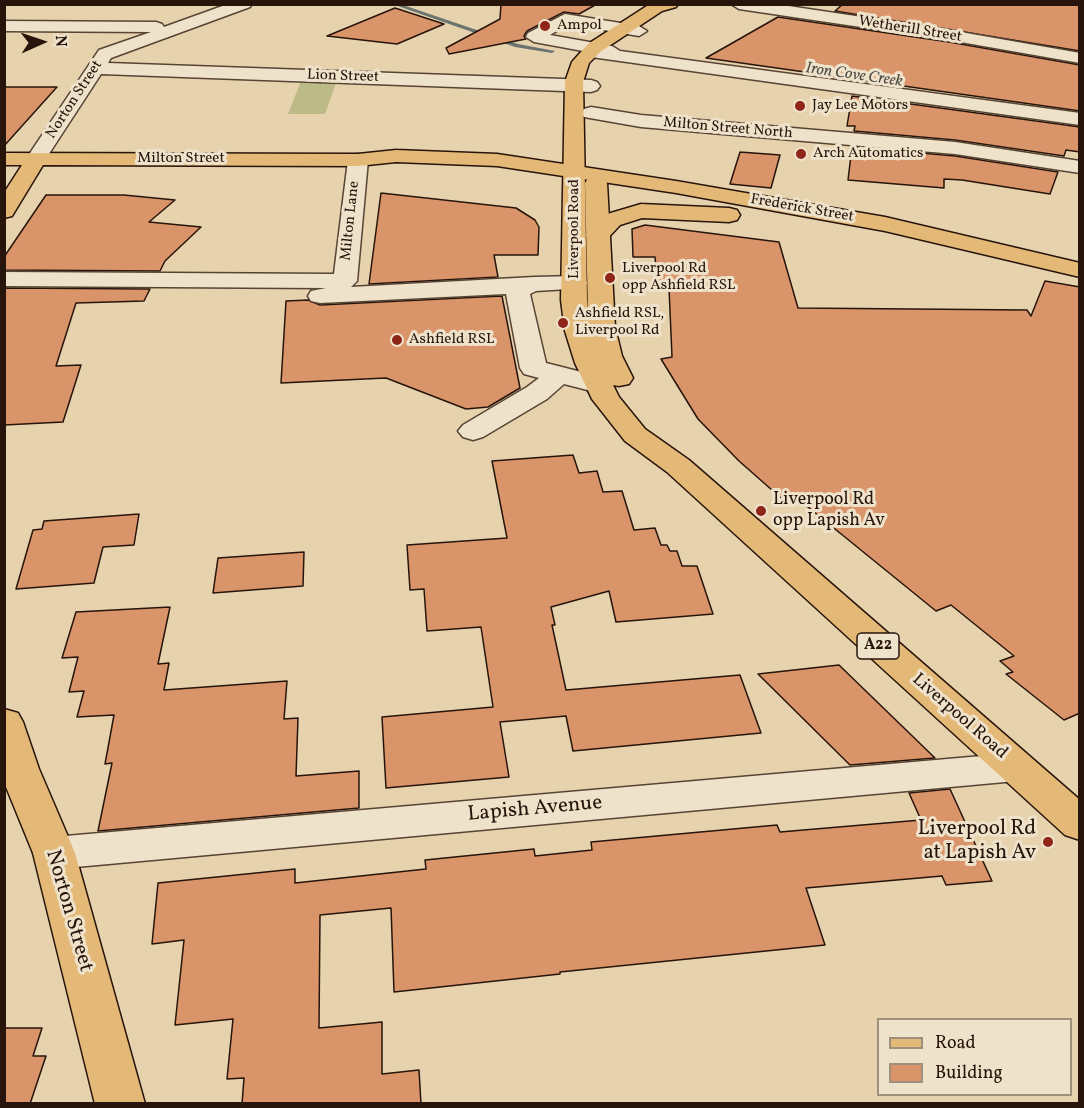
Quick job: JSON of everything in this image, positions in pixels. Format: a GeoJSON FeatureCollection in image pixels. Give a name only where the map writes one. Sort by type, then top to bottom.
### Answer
{"type":"FeatureCollection","features":[{"type":"Feature","properties":{"kind":"main road","name":"Liverpool Road"},"geometry":{"type":"LineString","coordinates":[[670,4],[657,7],[602,51],[594,73],[582,86],[587,176],[598,235],[602,327],[609,356],[622,384],[678,466]]}},
{"type":"Feature","properties":{"kind":"main road","name":"Liverpool Road"},"geometry":{"type":"LineString","coordinates":[[582,86],[591,113],[593,135]]}},
{"type":"Feature","properties":{"kind":"main road","name":"Milton Street"},"geometry":{"type":"LineString","coordinates":[[4,159],[358,160],[395,166],[480,172],[587,176]]}},
{"type":"Feature","properties":{"kind":"main road","name":"Norton Street"},"geometry":{"type":"LineString","coordinates":[[4,211],[36,159]]}},
{"type":"Feature","properties":{"kind":"main road","name":"Liverpool Road"},"geometry":{"type":"LineString","coordinates":[[587,176],[574,283],[578,331],[589,363],[606,399],[634,435],[678,466],[1080,824]]}},
{"type":"Feature","properties":{"kind":"main road","name":"Frederick Street"},"geometry":{"type":"LineString","coordinates":[[587,176],[740,215],[942,251],[1006,253]]}},
{"type":"Feature","properties":{"kind":"main road","name":"Frederick Street"},"geometry":{"type":"LineString","coordinates":[[587,176],[885,224],[1080,270]]}},
{"type":"Feature","properties":{"kind":"main road"},"geometry":{"type":"LineString","coordinates":[[598,235],[612,220],[641,211],[740,215]]}},
{"type":"Feature","properties":{"kind":"main road","name":"Norton Street"},"geometry":{"type":"LineString","coordinates":[[4,722],[12,769],[54,853],[120,1104]]}},
{"type":"Feature","properties":{"kind":"street","name":"Norton Street"},"geometry":{"type":"LineString","coordinates":[[36,159],[105,54],[244,4]]}},
{"type":"Feature","properties":{"kind":"street","name":"Wetherill Street"},"geometry":{"type":"LineString","coordinates":[[739,4],[949,35],[1080,58]]}},
{"type":"Feature","properties":{"kind":"street"},"geometry":{"type":"LineString","coordinates":[[631,29],[565,19],[534,37],[602,51],[1080,119]]}},
{"type":"Feature","properties":{"kind":"street"},"geometry":{"type":"LineString","coordinates":[[4,27],[181,27]]}},
{"type":"Feature","properties":{"kind":"street","name":"Lion Street"},"geometry":{"type":"LineString","coordinates":[[96,68],[582,86]]}},
{"type":"Feature","properties":{"kind":"street","name":"Milton Street North"},"geometry":{"type":"LineString","coordinates":[[591,113],[641,121],[955,148],[1080,167]]}},
{"type":"Feature","properties":{"kind":"street","name":"Milton Lane"},"geometry":{"type":"LineString","coordinates":[[4,279],[345,281],[358,160]]}},
{"type":"Feature","properties":{"kind":"street"},"geometry":{"type":"LineString","coordinates":[[233,300],[574,283]]}},
{"type":"Feature","properties":{"kind":"street"},"geometry":{"type":"LineString","coordinates":[[531,285],[522,288],[518,294],[543,379]]}},
{"type":"Feature","properties":{"kind":"street"},"geometry":{"type":"LineString","coordinates":[[473,431],[543,379],[599,385]]}},
{"type":"Feature","properties":{"kind":"street","name":"Lapish Avenue"},"geometry":{"type":"LineString","coordinates":[[54,853],[1016,767]]}},
{"type":"Feature","properties":{"kind":"shaded area"},"geometry":{"type":"Polygon","coordinates":[[[301,81],[336,83],[325,114],[288,114],[301,81]]]}},
{"type":"Feature","properties":{"kind":"building"},"geometry":{"type":"Polygon","coordinates":[[[501,4],[597,4],[579,14],[564,12],[527,31],[524,36],[526,39],[449,54],[446,48],[500,19],[501,4]]]}},
{"type":"Feature","properties":{"kind":"building"},"geometry":{"type":"Polygon","coordinates":[[[843,4],[1080,4],[1080,51],[835,11],[843,4]]]}},
{"type":"Feature","properties":{"kind":"building"},"geometry":{"type":"Polygon","coordinates":[[[395,8],[444,24],[397,44],[327,36],[395,8]]]}},
{"type":"Feature","properties":{"kind":"building"},"geometry":{"type":"Polygon","coordinates":[[[778,17],[949,42],[1080,65],[1080,111],[706,58],[778,17]]]}},
{"type":"Feature","properties":{"kind":"building"},"geometry":{"type":"Polygon","coordinates":[[[4,87],[57,87],[4,146],[4,87]]]}},
{"type":"Feature","properties":{"kind":"building"},"geometry":{"type":"Polygon","coordinates":[[[852,96],[1080,127],[1080,152],[1066,150],[1064,156],[955,140],[854,131],[855,126],[847,126],[852,96]]]}},
{"type":"Feature","properties":{"kind":"building"},"geometry":{"type":"Polygon","coordinates":[[[852,147],[955,156],[1058,172],[1050,194],[962,180],[944,179],[944,188],[848,180],[852,147]]]}},
{"type":"Feature","properties":{"kind":"building"},"geometry":{"type":"Polygon","coordinates":[[[740,152],[780,155],[771,188],[730,184],[740,152]]]}},
{"type":"Feature","properties":{"kind":"building"},"geometry":{"type":"Polygon","coordinates":[[[381,193],[516,208],[535,220],[539,227],[538,255],[494,255],[498,277],[369,284],[381,193]]]}},
{"type":"Feature","properties":{"kind":"building"},"geometry":{"type":"Polygon","coordinates":[[[46,195],[124,195],[175,200],[149,222],[201,227],[165,261],[160,271],[4,270],[4,257],[46,195]]]}},
{"type":"Feature","properties":{"kind":"building"},"geometry":{"type":"Polygon","coordinates":[[[645,225],[779,242],[798,308],[1027,310],[1031,316],[1045,281],[1080,287],[1080,713],[1064,720],[1006,674],[1013,672],[1000,661],[1014,656],[951,605],[936,611],[791,494],[781,498],[739,461],[698,419],[661,359],[672,357],[669,288],[658,288],[655,257],[633,257],[632,229],[645,225]]]}},
{"type":"Feature","properties":{"kind":"building"},"geometry":{"type":"Polygon","coordinates":[[[4,288],[150,289],[144,301],[76,303],[56,366],[81,365],[63,422],[4,425],[4,288]]]}},
{"type":"Feature","properties":{"kind":"building","name":"Ashfield RSL"},"geometry":{"type":"Polygon","coordinates":[[[502,296],[520,388],[488,407],[466,409],[386,378],[281,383],[286,301],[308,300],[320,305],[502,296]]]}},
{"type":"Feature","properties":{"kind":"building"},"geometry":{"type":"Polygon","coordinates":[[[573,455],[579,473],[597,471],[603,492],[622,491],[634,530],[655,528],[661,545],[667,545],[670,551],[677,551],[682,566],[697,566],[713,614],[616,622],[609,591],[551,607],[555,625],[552,625],[566,690],[740,675],[761,733],[573,751],[566,716],[500,722],[509,777],[386,788],[382,717],[493,707],[481,627],[427,631],[424,589],[410,590],[407,545],[507,538],[492,461],[573,455]]]}},
{"type":"Feature","properties":{"kind":"building"},"geometry":{"type":"Polygon","coordinates":[[[139,514],[134,545],[103,547],[94,583],[16,589],[33,530],[42,529],[44,521],[139,514]]]}},
{"type":"Feature","properties":{"kind":"building"},"geometry":{"type":"Polygon","coordinates":[[[304,552],[303,586],[213,593],[218,558],[304,552]]]}},
{"type":"Feature","properties":{"kind":"building"},"geometry":{"type":"Polygon","coordinates":[[[170,607],[158,664],[169,663],[164,690],[287,681],[284,719],[298,718],[296,776],[359,771],[359,808],[98,831],[112,763],[105,764],[114,715],[77,717],[84,691],[69,692],[78,657],[62,658],[76,612],[170,607]]]}},
{"type":"Feature","properties":{"kind":"building"},"geometry":{"type":"Polygon","coordinates":[[[839,665],[935,758],[850,765],[758,674],[839,665]]]}},
{"type":"Feature","properties":{"kind":"building"},"geometry":{"type":"Polygon","coordinates":[[[950,789],[992,881],[946,885],[942,876],[806,888],[825,945],[560,972],[560,974],[394,992],[391,908],[320,915],[319,1028],[382,1022],[382,1074],[419,1070],[421,1104],[242,1104],[244,1078],[227,1079],[233,1019],[175,1025],[184,940],[152,944],[158,883],[295,869],[295,883],[426,869],[425,860],[534,849],[535,856],[592,850],[591,842],[777,825],[780,832],[921,820],[909,793],[950,789]]]}},
{"type":"Feature","properties":{"kind":"building"},"geometry":{"type":"Polygon","coordinates":[[[4,1028],[42,1028],[33,1056],[46,1056],[30,1104],[4,1104],[4,1028]]]}},
{"type":"Feature","properties":{"kind":"waterway","name":"Iron Cove Creek"},"geometry":{"type":"LineString","coordinates":[[394,4],[517,46],[552,51]]}},
{"type":"Feature","properties":{"kind":"place","name":"Ampol"},"geometry":{"type":"Point","coordinates":[545,26]}},
{"type":"Feature","properties":{"kind":"place","name":"Jay Lee Motors"},"geometry":{"type":"Point","coordinates":[800,106]}},
{"type":"Feature","properties":{"kind":"place","name":"Arch Automatics"},"geometry":{"type":"Point","coordinates":[801,154]}},
{"type":"Feature","properties":{"kind":"place","name":"Liverpool Rd opp Ashfield RSL"},"geometry":{"type":"Point","coordinates":[610,278]}},
{"type":"Feature","properties":{"kind":"place","name":"Ashfield RSL, Liverpool Rd"},"geometry":{"type":"Point","coordinates":[563,323]}},
{"type":"Feature","properties":{"kind":"place","name":"Ashfield RSL"},"geometry":{"type":"Point","coordinates":[397,340]}},
{"type":"Feature","properties":{"kind":"place","name":"Liverpool Rd opp Lapish Av"},"geometry":{"type":"Point","coordinates":[761,511]}},
{"type":"Feature","properties":{"kind":"place","name":"Liverpool Rd at Lapish Av"},"geometry":{"type":"Point","coordinates":[1048,842]}}]}
